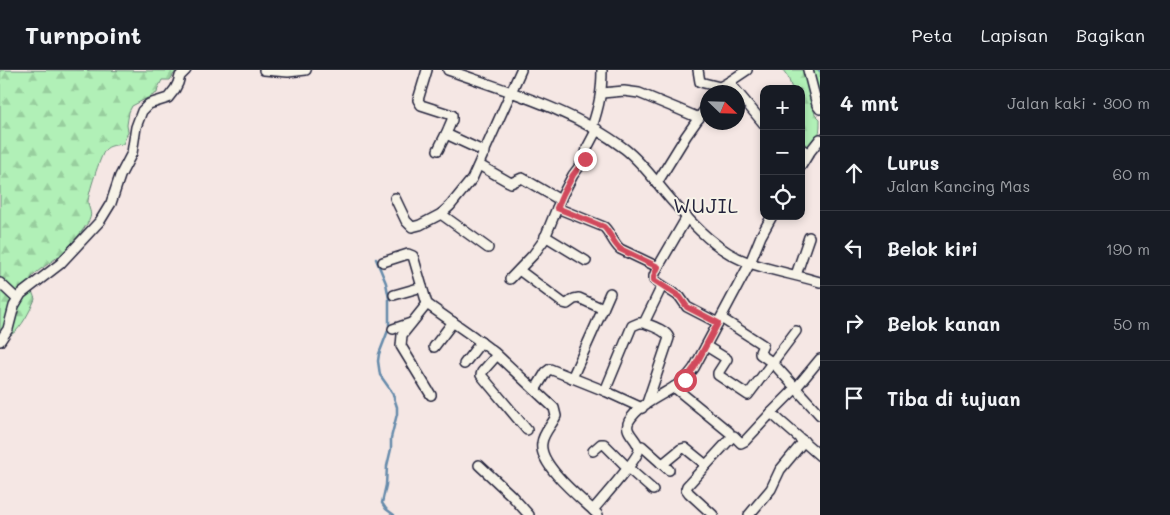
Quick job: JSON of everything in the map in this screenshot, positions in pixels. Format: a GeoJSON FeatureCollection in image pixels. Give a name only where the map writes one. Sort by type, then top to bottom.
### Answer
{"type":"FeatureCollection","features":[{"type":"Feature","properties":{"kind":"street"},"geometry":{"type":"LineString","coordinates":[[0,341],[8,329],[12,312],[25,290],[60,264],[100,221],[111,203],[118,181],[132,154],[136,128],[142,111],[149,104],[168,98],[175,89],[180,76],[186,70]]}},
{"type":"Feature","properties":{"kind":"street"},"geometry":{"type":"LineString","coordinates":[[264,70],[288,72],[306,70]]}},
{"type":"Feature","properties":{"kind":"street"},"geometry":{"type":"LineString","coordinates":[[426,70],[418,100],[419,103],[452,115],[452,120],[438,150]]}},
{"type":"Feature","properties":{"kind":"street"},"geometry":{"type":"LineString","coordinates":[[448,70],[464,73],[558,111],[594,128],[637,160],[687,217],[716,244],[729,253],[750,263],[820,282]]}},
{"type":"Feature","properties":{"kind":"street"},"geometry":{"type":"LineString","coordinates":[[395,198],[406,220],[412,227],[441,214],[472,179],[521,70]]}},
{"type":"Feature","properties":{"kind":"street"},"geometry":{"type":"LineString","coordinates":[[510,279],[533,255],[545,236],[573,175],[584,162],[602,92],[602,70]]}},
{"type":"Feature","properties":{"kind":"street"},"geometry":{"type":"LineString","coordinates":[[698,70],[700,82],[707,85]]}},
{"type":"Feature","properties":{"kind":"street"},"geometry":{"type":"LineString","coordinates":[[725,85],[747,70]]}},
{"type":"Feature","properties":{"kind":"street"},"geometry":{"type":"LineString","coordinates":[[808,70],[820,109]]}},
{"type":"Feature","properties":{"kind":"street"},"geometry":{"type":"LineString","coordinates":[[729,82],[760,119]]}},
{"type":"Feature","properties":{"kind":"street"},"geometry":{"type":"LineString","coordinates":[[602,92],[624,91],[639,93],[699,118],[657,183]]}},
{"type":"Feature","properties":{"kind":"street"},"geometry":{"type":"LineString","coordinates":[[446,134],[484,152]]}},
{"type":"Feature","properties":{"kind":"street"},"geometry":{"type":"LineString","coordinates":[[805,151],[820,139]]}},
{"type":"Feature","properties":{"kind":"street"},"geometry":{"type":"LineString","coordinates":[[479,165],[509,182],[514,182],[519,178],[524,179],[559,204],[604,227],[620,249],[658,267]]}},
{"type":"Feature","properties":{"kind":"street"},"geometry":{"type":"LineString","coordinates":[[441,214],[488,248]]}},
{"type":"Feature","properties":{"kind":"street"},"geometry":{"type":"LineString","coordinates":[[687,217],[653,279],[680,297],[687,307],[719,321],[763,345],[760,353],[773,363],[820,415]]}},
{"type":"Feature","properties":{"kind":"street"},"geometry":{"type":"LineString","coordinates":[[383,262],[408,254],[414,257],[427,304],[497,355],[554,408],[556,416],[542,442],[542,453],[558,477],[596,513],[637,454],[639,447],[629,430],[629,421],[644,405],[685,380],[690,374],[750,263],[770,220]]}},
{"type":"Feature","properties":{"kind":"street"},"geometry":{"type":"LineString","coordinates":[[545,236],[586,261]]}},
{"type":"Feature","properties":{"kind":"street"},"geometry":{"type":"LineString","coordinates":[[796,275],[809,237]]}},
{"type":"Feature","properties":{"kind":"street"},"geometry":{"type":"LineString","coordinates":[[519,270],[563,303],[567,304],[579,298],[603,309]]}},
{"type":"Feature","properties":{"kind":"street"},"geometry":{"type":"LineString","coordinates":[[0,282],[18,300]]}},
{"type":"Feature","properties":{"kind":"street"},"geometry":{"type":"LineString","coordinates":[[644,323],[662,286]]}},
{"type":"Feature","properties":{"kind":"street"},"geometry":{"type":"LineString","coordinates":[[394,294],[422,288]]}},
{"type":"Feature","properties":{"kind":"street"},"geometry":{"type":"LineString","coordinates":[[572,378],[610,293]]}},
{"type":"Feature","properties":{"kind":"street"},"geometry":{"type":"LineString","coordinates":[[427,304],[402,335],[401,346],[432,395]]}},
{"type":"Feature","properties":{"kind":"street"},"geometry":{"type":"LineString","coordinates":[[434,347],[453,322]]}},
{"type":"Feature","properties":{"kind":"street"},"geometry":{"type":"LineString","coordinates":[[393,329],[411,323]]}},
{"type":"Feature","properties":{"kind":"street"},"geometry":{"type":"LineString","coordinates":[[605,391],[632,326],[644,323],[665,332],[669,338],[644,405]]}},
{"type":"Feature","properties":{"kind":"street"},"geometry":{"type":"LineString","coordinates":[[706,346],[727,359],[718,375],[749,395],[796,331]]}},
{"type":"Feature","properties":{"kind":"street"},"geometry":{"type":"LineString","coordinates":[[464,364],[481,342]]}},
{"type":"Feature","properties":{"kind":"street"},"geometry":{"type":"LineString","coordinates":[[497,355],[481,373],[481,376],[526,430]]}},
{"type":"Feature","properties":{"kind":"street"},"geometry":{"type":"LineString","coordinates":[[713,515],[686,488],[733,436],[741,443],[745,441],[796,388],[820,359]]}},
{"type":"Feature","properties":{"kind":"street"},"geometry":{"type":"LineString","coordinates":[[535,390],[546,372],[550,369],[644,405]]}},
{"type":"Feature","properties":{"kind":"street"},"geometry":{"type":"LineString","coordinates":[[674,387],[729,432]]}},
{"type":"Feature","properties":{"kind":"street"},"geometry":{"type":"LineString","coordinates":[[771,413],[820,456]]}},
{"type":"Feature","properties":{"kind":"street"},"geometry":{"type":"LineString","coordinates":[[749,515],[771,489],[780,470],[804,441]]}},
{"type":"Feature","properties":{"kind":"street"},"geometry":{"type":"LineString","coordinates":[[593,451],[603,443],[653,490]]}},
{"type":"Feature","properties":{"kind":"street"},"geometry":{"type":"LineString","coordinates":[[639,447],[642,446],[669,470]]}},
{"type":"Feature","properties":{"kind":"street"},"geometry":{"type":"LineString","coordinates":[[661,463],[664,463],[685,448],[706,465]]}},
{"type":"Feature","properties":{"kind":"street"},"geometry":{"type":"LineString","coordinates":[[479,465],[529,515]]}},
{"type":"Feature","properties":{"kind":"green space"},"geometry":{"type":"Polygon","coordinates":[[[0,70],[176,71],[170,80],[162,80],[157,93],[132,106],[127,125],[128,132],[123,144],[107,148],[100,160],[88,202],[91,215],[87,224],[78,237],[59,256],[32,277],[31,285],[35,299],[22,323],[15,331],[5,337],[0,337],[0,70]]]}},
{"type":"Feature","properties":{"kind":"green space"},"geometry":{"type":"Polygon","coordinates":[[[783,70],[820,70],[820,103],[813,108],[815,114],[820,119],[819,132],[817,138],[808,146],[805,144],[805,85],[791,85],[783,70]]]}},
{"type":"Feature","properties":{"kind":"waterway"},"geometry":{"type":"LineString","coordinates":[[376,259],[386,283],[389,299],[389,328],[378,361],[380,375],[392,392],[397,407],[382,503],[394,515]]}},
{"type":"Feature","properties":{"kind":"district","name":"WUJIL"},"geometry":{"type":"Point","coordinates":[706,205]}},
{"type":"Feature","properties":{"kind":"route"},"geometry":{"type":"LineString","coordinates":[[585,159],[573,175],[557,208],[604,227],[620,249],[658,267],[654,280],[680,297],[687,307],[718,323],[694,368],[685,380]]}}]}
